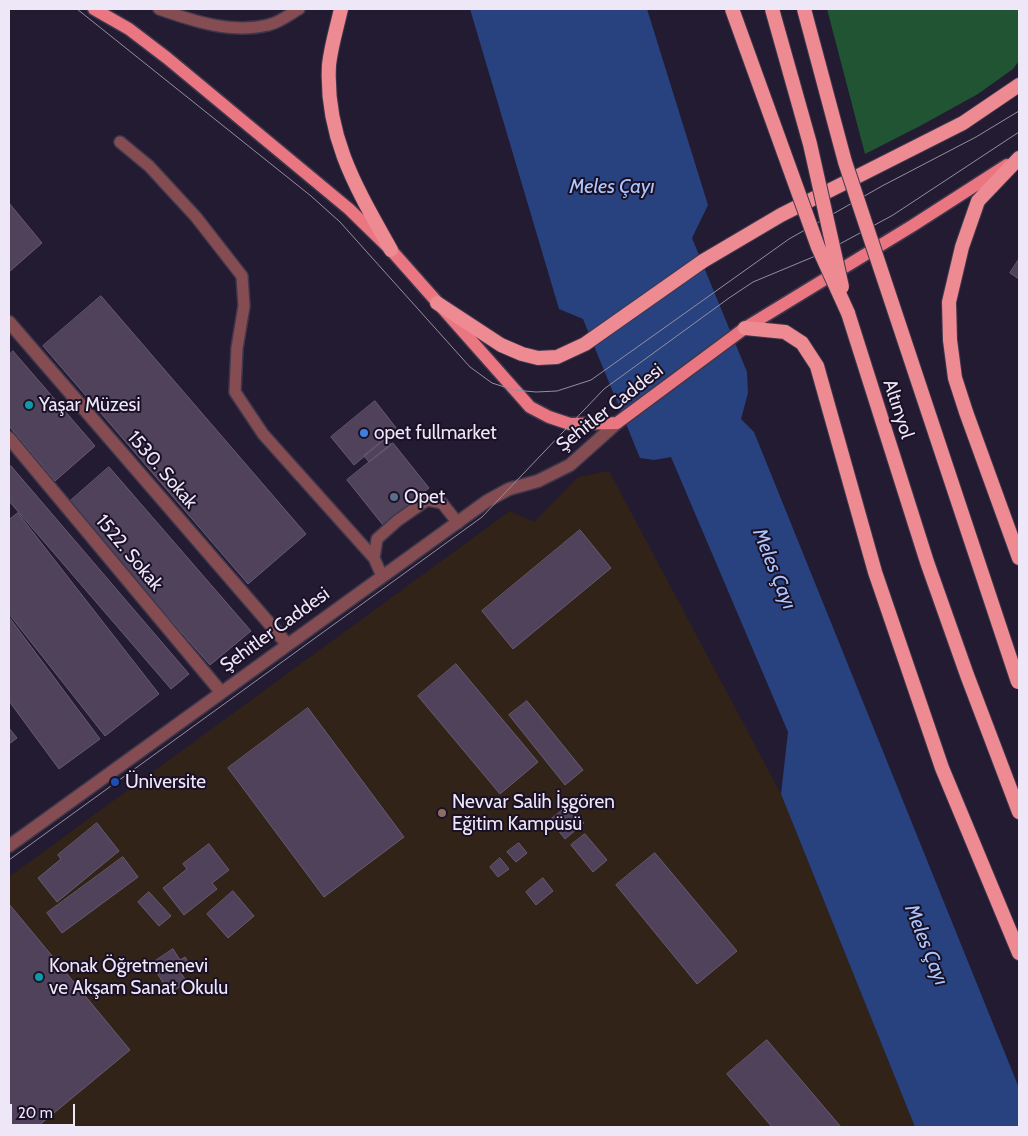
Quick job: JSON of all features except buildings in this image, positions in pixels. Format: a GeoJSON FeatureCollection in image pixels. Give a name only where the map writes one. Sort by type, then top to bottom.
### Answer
{"type":"FeatureCollection","features":[{"type":"Feature","properties":{"kind":"highway"},"geometry":{"type":"LineString","coordinates":[[341,9],[330,64],[331,112],[342,152],[355,186],[391,250]]}},
{"type":"Feature","properties":{"kind":"highway"},"geometry":{"type":"LineString","coordinates":[[732,9],[818,247],[848,313]]}},
{"type":"Feature","properties":{"kind":"highway","name":"Altınyol"},"geometry":{"type":"LineString","coordinates":[[772,9],[810,144],[848,313],[927,562],[1019,812]]}},
{"type":"Feature","properties":{"kind":"highway","name":"Altınyol"},"geometry":{"type":"LineString","coordinates":[[804,9],[845,162],[1018,684]]}},
{"type":"Feature","properties":{"kind":"highway"},"geometry":{"type":"LineString","coordinates":[[437,303],[500,346],[538,358],[557,357],[585,344],[703,261],[781,215],[963,123],[1019,85]]}},
{"type":"Feature","properties":{"kind":"highway"},"geometry":{"type":"LineString","coordinates":[[1019,158],[978,202],[962,247],[948,302],[955,378],[1019,558]]}},
{"type":"Feature","properties":{"kind":"highway"},"geometry":{"type":"LineString","coordinates":[[745,328],[785,332],[802,343],[817,366],[875,572],[942,768],[1019,953]]}},
{"type":"Feature","properties":{"kind":"main road"},"geometry":{"type":"LineString","coordinates":[[94,9],[129,30],[167,58],[349,208],[391,250],[530,407],[549,417],[570,424],[617,423]]}},
{"type":"Feature","properties":{"kind":"main road","name":"Şehitler Caddesi"},"geometry":{"type":"LineString","coordinates":[[617,423],[745,328],[1019,158]]}},
{"type":"Feature","properties":{"kind":"street","name":"1530. Sokak"},"geometry":{"type":"LineString","coordinates":[[9,322],[287,644]]}},
{"type":"Feature","properties":{"kind":"street","name":"Şehitler Caddesi"},"geometry":{"type":"LineString","coordinates":[[9,846],[487,501],[509,489],[538,480],[570,465],[617,423]]}},
{"type":"Feature","properties":{"kind":"street","name":"1522. Sokak"},"geometry":{"type":"LineString","coordinates":[[9,438],[221,692]]}},
{"type":"Feature","properties":{"kind":"lane"},"geometry":{"type":"LineString","coordinates":[[159,9],[191,20],[237,28],[270,25],[299,9]]}},
{"type":"Feature","properties":{"kind":"lane"},"geometry":{"type":"LineString","coordinates":[[120,142],[149,166],[189,210],[242,276],[244,306],[237,348],[235,392],[263,434],[374,558],[382,576]]}},
{"type":"Feature","properties":{"kind":"lane"},"geometry":{"type":"LineString","coordinates":[[374,558],[377,539],[397,521],[427,500],[442,503],[458,523]]}},
{"type":"Feature","properties":{"kind":"shaded area","name":"Nevvar Salih İşgören Eğitim Kampüsü"},"geometry":{"type":"Polygon","coordinates":[[[609,471],[781,794],[915,1127],[9,1127],[9,877],[510,511],[534,522],[578,477],[609,471]]]}},
{"type":"Feature","properties":{"kind":"green space"},"geometry":{"type":"Polygon","coordinates":[[[827,9],[1019,9],[1019,61],[1013,69],[978,94],[865,154],[827,9]]]}},
{"type":"Feature","properties":{"kind":"water","name":"Meles Çayı"},"geometry":{"type":"Polygon","coordinates":[[[470,9],[647,9],[708,205],[692,238],[747,372],[748,393],[741,419],[754,432],[1019,1088],[1019,1127],[915,1127],[781,794],[788,732],[671,457],[654,460],[640,458],[583,319],[559,309],[470,9]]]}},
{"type":"Feature","properties":{"kind":"tram line"},"geometry":{"type":"LineString","coordinates":[[77,9],[311,196],[340,222],[470,367],[492,383],[514,390],[557,391],[591,380],[789,239],[882,186],[976,137],[1019,111]]}},
{"type":"Feature","properties":{"kind":"tram line"},"geometry":{"type":"LineString","coordinates":[[9,860],[482,517],[604,389],[729,298],[753,282],[825,252],[893,215],[1019,132]]}},
{"type":"Feature","properties":{"kind":"place","name":"Yaşar Müzesi"},"geometry":{"type":"Point","coordinates":[29,405]}},
{"type":"Feature","properties":{"kind":"place","name":"opet fullmarket"},"geometry":{"type":"Point","coordinates":[364,433]}},
{"type":"Feature","properties":{"kind":"place","name":"Opet"},"geometry":{"type":"Point","coordinates":[394,497]}},
{"type":"Feature","properties":{"kind":"place","name":"Üniversite"},"geometry":{"type":"Point","coordinates":[115,782]}},
{"type":"Feature","properties":{"kind":"place","name":"Nevvar Salih İşgören Eğitim Kampüsü"},"geometry":{"type":"Point","coordinates":[442,813]}},
{"type":"Feature","properties":{"kind":"place","name":"Konak Öğretmenevi ve Akşam Sanat Okulu"},"geometry":{"type":"Point","coordinates":[39,977]}}]}
